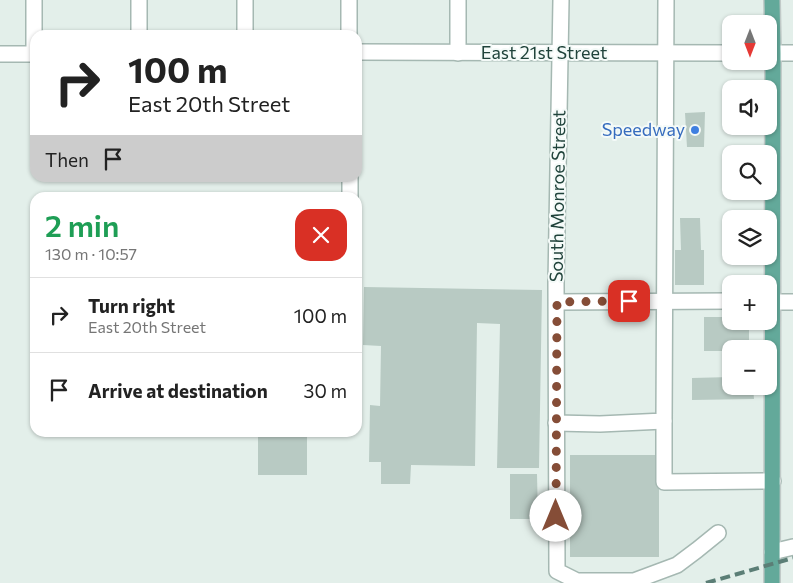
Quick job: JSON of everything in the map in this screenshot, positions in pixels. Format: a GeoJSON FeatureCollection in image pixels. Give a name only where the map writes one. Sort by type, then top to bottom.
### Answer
{"type":"FeatureCollection","features":[{"type":"Feature","properties":{"kind":"main road"},"geometry":{"type":"LineString","coordinates":[[772,0],[772,15]]}},
{"type":"Feature","properties":{"kind":"main road"},"geometry":{"type":"LineString","coordinates":[[770,275],[771,70]]}},
{"type":"Feature","properties":{"kind":"main road"},"geometry":{"type":"LineString","coordinates":[[770,330],[773,481],[772,583]]}},
{"type":"Feature","properties":{"kind":"street"},"geometry":{"type":"LineString","coordinates":[[34,0],[34,30]]}},
{"type":"Feature","properties":{"kind":"street"},"geometry":{"type":"LineString","coordinates":[[139,0],[139,30]]}},
{"type":"Feature","properties":{"kind":"street"},"geometry":{"type":"LineString","coordinates":[[245,0],[245,30]]}},
{"type":"Feature","properties":{"kind":"street"},"geometry":{"type":"LineString","coordinates":[[349,0],[349,30]]}},
{"type":"Feature","properties":{"kind":"street"},"geometry":{"type":"LineString","coordinates":[[458,0],[458,53]]}},
{"type":"Feature","properties":{"kind":"street","name":"South Monroe Street"},"geometry":{"type":"LineString","coordinates":[[561,0],[556,273],[557,571],[577,581],[634,581],[677,565],[718,533]]}},
{"type":"Feature","properties":{"kind":"street"},"geometry":{"type":"LineString","coordinates":[[666,0],[664,482],[773,481]]}},
{"type":"Feature","properties":{"kind":"street","name":"East 21st Street"},"geometry":{"type":"LineString","coordinates":[[362,52],[722,53]]}},
{"type":"Feature","properties":{"kind":"street"},"geometry":{"type":"LineString","coordinates":[[778,53],[793,53]]}},
{"type":"Feature","properties":{"kind":"street"},"geometry":{"type":"LineString","coordinates":[[0,54],[30,54]]}},
{"type":"Feature","properties":{"kind":"street"},"geometry":{"type":"LineString","coordinates":[[557,302],[722,302]]}},
{"type":"Feature","properties":{"kind":"street"},"geometry":{"type":"LineString","coordinates":[[777,302],[793,302]]}},
{"type":"Feature","properties":{"kind":"street"},"geometry":{"type":"LineString","coordinates":[[556,423],[600,424],[664,421]]}},
{"type":"Feature","properties":{"kind":"street"},"geometry":{"type":"LineString","coordinates":[[772,552],[793,547]]}},
{"type":"Feature","properties":{"kind":"building","name":"Speedway"},"geometry":{"type":"Polygon","coordinates":[[[705,112],[704,147],[687,147],[685,113],[705,112]]]}},
{"type":"Feature","properties":{"kind":"building"},"geometry":{"type":"Polygon","coordinates":[[[680,218],[700,218],[701,250],[704,250],[704,285],[675,285],[675,250],[681,250],[680,218]]]}},
{"type":"Feature","properties":{"kind":"building"},"geometry":{"type":"Polygon","coordinates":[[[364,287],[542,290],[539,468],[497,468],[500,324],[477,323],[475,466],[411,465],[410,484],[381,484],[381,462],[369,462],[370,405],[380,406],[381,346],[363,345],[364,287]]]}},
{"type":"Feature","properties":{"kind":"building"},"geometry":{"type":"Polygon","coordinates":[[[704,317],[722,317],[722,330],[749,330],[749,340],[722,340],[722,351],[704,351],[704,317]]]}},
{"type":"Feature","properties":{"kind":"building"},"geometry":{"type":"Polygon","coordinates":[[[722,377],[722,395],[754,395],[754,399],[692,400],[692,378],[722,377]]]}},
{"type":"Feature","properties":{"kind":"building"},"geometry":{"type":"Polygon","coordinates":[[[258,437],[307,437],[307,475],[258,475],[258,437]]]}},
{"type":"Feature","properties":{"kind":"building"},"geometry":{"type":"Polygon","coordinates":[[[570,455],[659,455],[659,557],[570,557],[570,455]]]}},
{"type":"Feature","properties":{"kind":"building"},"geometry":{"type":"Polygon","coordinates":[[[510,474],[537,474],[538,519],[510,519],[510,474]]]}},
{"type":"Feature","properties":{"kind":"railway"},"geometry":{"type":"LineString","coordinates":[[706,583],[793,558]]}},
{"type":"Feature","properties":{"kind":"place","name":"Speedway"},"geometry":{"type":"Point","coordinates":[695,130]}},
{"type":"Feature","properties":{"kind":"route"},"geometry":{"type":"LineString","coordinates":[[556,516],[557,302],[629,301]]}}]}
